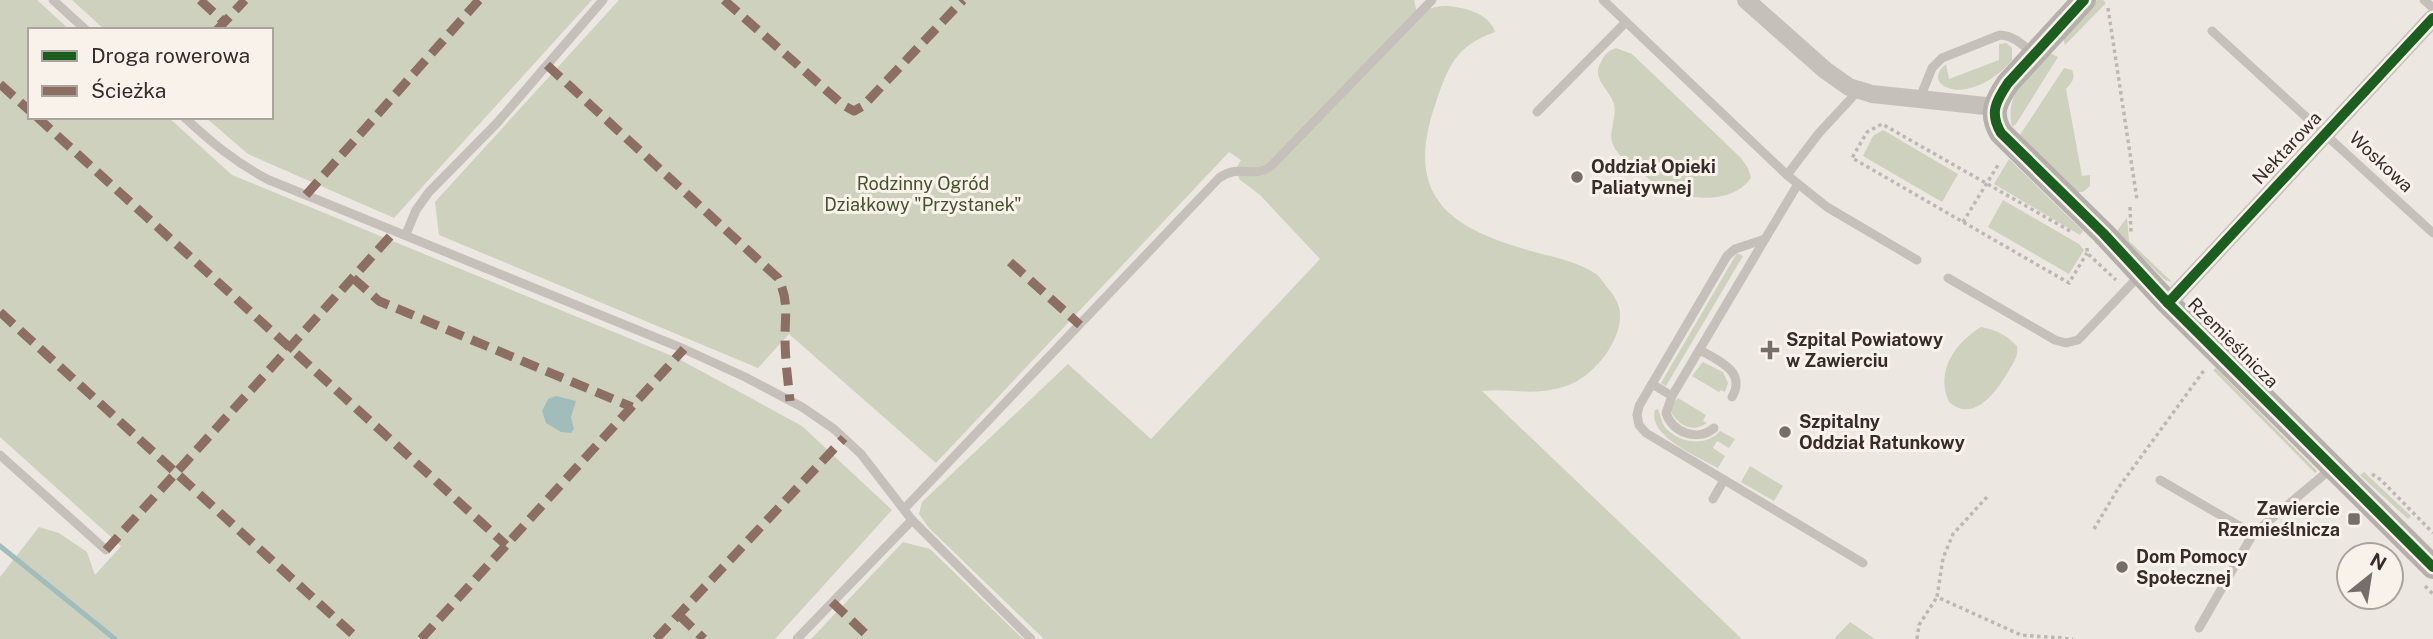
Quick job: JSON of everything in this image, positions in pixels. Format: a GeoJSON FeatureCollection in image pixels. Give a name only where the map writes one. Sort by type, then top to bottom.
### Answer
{"type":"FeatureCollection","features":[{"type":"Feature","properties":{"kind":"street"},"geometry":{"type":"LineString","coordinates":[[1746,0],[1825,70],[1858,91],[1995,107],[2008,83],[2084,0]]}},
{"type":"Feature","properties":{"kind":"street","name":"Nektarowa"},"geometry":{"type":"LineString","coordinates":[[2168,303],[2433,18]]}},
{"type":"Feature","properties":{"kind":"street","name":"Rzemieślnicza"},"geometry":{"type":"LineString","coordinates":[[1995,107],[1995,123],[2011,144],[2079,209],[2168,303],[2433,567]]}},
{"type":"Feature","properties":{"kind":"lane"},"geometry":{"type":"LineString","coordinates":[[53,0],[84,28]]}},
{"type":"Feature","properties":{"kind":"lane"},"geometry":{"type":"LineString","coordinates":[[406,234],[416,210],[429,192],[497,123],[603,0]]}},
{"type":"Feature","properties":{"kind":"lane"},"geometry":{"type":"LineString","coordinates":[[904,509],[1219,178],[1232,170],[1258,173],[1270,167],[1432,0]]}},
{"type":"Feature","properties":{"kind":"lane"},"geometry":{"type":"LineString","coordinates":[[1603,0],[1787,175],[1827,207],[1917,260]]}},
{"type":"Feature","properties":{"kind":"lane"},"geometry":{"type":"LineString","coordinates":[[2424,0],[2433,8]]}},
{"type":"Feature","properties":{"kind":"lane"},"geometry":{"type":"LineString","coordinates":[[1537,112],[1626,22]]}},
{"type":"Feature","properties":{"kind":"lane","name":"Woskowa"},"geometry":{"type":"LineString","coordinates":[[2212,31],[2433,233]]}},
{"type":"Feature","properties":{"kind":"lane"},"geometry":{"type":"LineString","coordinates":[[1920,98],[1932,68],[1942,58],[2000,35],[2018,40],[2034,54]]}},
{"type":"Feature","properties":{"kind":"lane"},"geometry":{"type":"LineString","coordinates":[[1787,175],[1858,91]]}},
{"type":"Feature","properties":{"kind":"lane"},"geometry":{"type":"LineString","coordinates":[[186,119],[243,167],[684,349],[802,407],[834,429],[861,454],[912,520],[1031,639]]}},
{"type":"Feature","properties":{"kind":"lane"},"geometry":{"type":"LineString","coordinates":[[1714,428],[1706,433],[1693,435],[1675,427],[1666,413],[1672,396],[1798,184]]}},
{"type":"Feature","properties":{"kind":"lane"},"geometry":{"type":"LineString","coordinates":[[1765,239],[1735,249],[1727,256],[1639,406],[1639,425],[1646,433],[1863,563]]}},
{"type":"Feature","properties":{"kind":"lane"},"geometry":{"type":"LineString","coordinates":[[1948,278],[2055,340],[2066,343],[2078,341],[2142,274]]}},
{"type":"Feature","properties":{"kind":"lane"},"geometry":{"type":"LineString","coordinates":[[1700,350],[1735,374],[1737,384],[1732,397]]}},
{"type":"Feature","properties":{"kind":"lane"},"geometry":{"type":"LineString","coordinates":[[1651,384],[1672,396]]}},
{"type":"Feature","properties":{"kind":"lane"},"geometry":{"type":"LineString","coordinates":[[0,455],[106,550]]}},
{"type":"Feature","properties":{"kind":"lane"},"geometry":{"type":"LineString","coordinates":[[2199,628],[2253,534],[2334,467]]}},
{"type":"Feature","properties":{"kind":"lane"},"geometry":{"type":"LineString","coordinates":[[1713,499],[1724,480]]}},
{"type":"Feature","properties":{"kind":"lane"},"geometry":{"type":"LineString","coordinates":[[2160,480],[2253,534]]}},
{"type":"Feature","properties":{"kind":"lane"},"geometry":{"type":"LineString","coordinates":[[797,639],[912,520]]}},
{"type":"Feature","properties":{"kind":"path"},"geometry":{"type":"LineString","coordinates":[[2108,8],[2137,200]]}},
{"type":"Feature","properties":{"kind":"path"},"geometry":{"type":"LineString","coordinates":[[1986,184],[1882,124],[1867,132],[1852,158],[2069,283],[2087,253]]}},
{"type":"Feature","properties":{"kind":"path"},"geometry":{"type":"LineString","coordinates":[[1963,222],[1998,165]]}},
{"type":"Feature","properties":{"kind":"path"},"geometry":{"type":"LineString","coordinates":[[2094,529],[2119,487],[2206,367]]}},
{"type":"Feature","properties":{"kind":"path"},"geometry":{"type":"LineString","coordinates":[[2381,480],[2433,533]]}},
{"type":"Feature","properties":{"kind":"path"},"geometry":{"type":"LineString","coordinates":[[1917,639],[1919,625],[1937,597],[1943,558],[1953,534],[1987,496]]}},
{"type":"Feature","properties":{"kind":"path"},"geometry":{"type":"LineString","coordinates":[[1937,597],[2022,637],[2073,639]]}},
{"type":"Feature","properties":{"kind":"green space"},"geometry":{"type":"Polygon","coordinates":[[[0,0],[37,0],[68,28],[28,28],[28,119],[170,119],[232,175],[677,358],[802,426],[892,510],[775,639],[0,639],[0,577],[39,527],[59,533],[87,552],[95,575],[121,546],[0,437],[0,0]]]}},
{"type":"Feature","properties":{"kind":"green space"},"geometry":{"type":"Polygon","coordinates":[[[72,0],[592,0],[394,218],[248,154],[207,119],[273,119],[273,28],[103,28],[72,0]]]}},
{"type":"Feature","properties":{"kind":"green space","name":"Rodzinny Ogród Działkowy \"Przystanek\""},"geometry":{"type":"Polygon","coordinates":[[[619,0],[1414,0],[1417,13],[1444,6],[1458,7],[1481,15],[1492,25],[1495,32],[1462,51],[1449,69],[1435,105],[1427,137],[1425,163],[1430,186],[1441,204],[1456,219],[1477,231],[1502,242],[1573,263],[1596,274],[1615,298],[1620,313],[1611,347],[1595,367],[1576,382],[1533,392],[1482,391],[1742,639],[1044,639],[929,528],[919,514],[922,502],[1068,364],[1151,439],[1320,259],[1260,195],[1239,179],[1237,167],[1241,160],[1229,152],[936,463],[789,334],[758,368],[439,235],[435,202],[619,0]]]}},
{"type":"Feature","properties":{"kind":"green space"},"geometry":{"type":"Polygon","coordinates":[[[2097,0],[2106,3],[2065,45],[2065,33],[2097,0]]]}},
{"type":"Feature","properties":{"kind":"green space"},"geometry":{"type":"Polygon","coordinates":[[[2006,43],[2012,48],[2012,60],[1986,82],[1959,90],[1946,87],[1939,80],[1940,70],[1946,64],[1949,79],[1999,60],[1999,44],[2006,43]]]}},
{"type":"Feature","properties":{"kind":"green space"},"geometry":{"type":"Polygon","coordinates":[[[1616,48],[1632,54],[1741,158],[1751,178],[1743,186],[1722,196],[1685,196],[1656,184],[1619,154],[1611,137],[1614,104],[1598,73],[1604,57],[1616,48]]]}},
{"type":"Feature","properties":{"kind":"green space"},"geometry":{"type":"Polygon","coordinates":[[[2046,55],[2058,57],[2012,127],[2014,96],[2046,55]]]}},
{"type":"Feature","properties":{"kind":"green space"},"geometry":{"type":"Polygon","coordinates":[[[2064,68],[2072,70],[2074,75],[2066,89],[2082,176],[2090,175],[2090,186],[2083,192],[2076,192],[2018,138],[2064,68]]]}},
{"type":"Feature","properties":{"kind":"green space"},"geometry":{"type":"Polygon","coordinates":[[[1883,130],[1958,174],[1942,202],[1863,156],[1873,136],[1883,130]]]}},
{"type":"Feature","properties":{"kind":"green space"},"geometry":{"type":"Polygon","coordinates":[[[2009,159],[2083,231],[2080,235],[1994,184],[2009,159]]]}},
{"type":"Feature","properties":{"kind":"green space"},"geometry":{"type":"Polygon","coordinates":[[[2003,200],[2079,244],[2084,250],[2069,274],[1988,227],[2003,200]]]}},
{"type":"Feature","properties":{"kind":"green space"},"geometry":{"type":"Polygon","coordinates":[[[2127,218],[2129,241],[2172,282],[2165,280],[2116,232],[2127,218]]]}},
{"type":"Feature","properties":{"kind":"green space"},"geometry":{"type":"Polygon","coordinates":[[[1737,253],[1743,256],[1666,386],[1661,383],[1737,253]]]}},
{"type":"Feature","properties":{"kind":"green space"},"geometry":{"type":"Polygon","coordinates":[[[1981,327],[1997,331],[2009,339],[2017,346],[2016,356],[1991,396],[1976,407],[1958,408],[1949,402],[1945,391],[1946,369],[1963,341],[1981,327]]]}},
{"type":"Feature","properties":{"kind":"green space"},"geometry":{"type":"Polygon","coordinates":[[[1703,362],[1723,372],[1728,383],[1725,392],[1719,392],[1692,376],[1703,362]]]}},
{"type":"Feature","properties":{"kind":"green space"},"geometry":{"type":"Polygon","coordinates":[[[2216,368],[2317,471],[2315,473],[2213,370],[2216,368]]]}},
{"type":"Feature","properties":{"kind":"green space"},"geometry":{"type":"Polygon","coordinates":[[[1678,398],[1706,415],[1703,421],[1707,423],[1692,428],[1678,421],[1671,412],[1672,405],[1678,398]]]}},
{"type":"Feature","properties":{"kind":"green space"},"geometry":{"type":"Polygon","coordinates":[[[1658,409],[1664,426],[1684,440],[1707,440],[1720,431],[1735,439],[1729,448],[1717,441],[1713,448],[1725,456],[1718,468],[1666,437],[1655,420],[1655,410],[1658,409]]]}},
{"type":"Feature","properties":{"kind":"green space"},"geometry":{"type":"Polygon","coordinates":[[[1750,466],[1783,486],[1774,501],[1741,482],[1750,466]]]}},
{"type":"Feature","properties":{"kind":"green space"},"geometry":{"type":"Polygon","coordinates":[[[2364,472],[2411,516],[2408,519],[2360,475],[2364,472]]]}},
{"type":"Feature","properties":{"kind":"green space"},"geometry":{"type":"Polygon","coordinates":[[[903,542],[930,549],[1023,639],[811,639],[903,542]]]}},
{"type":"Feature","properties":{"kind":"green space"},"geometry":{"type":"Polygon","coordinates":[[[1850,622],[1875,639],[1834,639],[1850,622]]]}},
{"type":"Feature","properties":{"kind":"water"},"geometry":{"type":"Polygon","coordinates":[[[556,396],[576,401],[571,417],[574,429],[571,433],[561,432],[546,423],[542,411],[548,399],[556,396]]]}},
{"type":"Feature","properties":{"kind":"waterway"},"geometry":{"type":"LineString","coordinates":[[0,546],[115,639]]}},
{"type":"Feature","properties":{"kind":"marked path"},"geometry":{"type":"LineString","coordinates":[[200,0],[224,22]]}},
{"type":"Feature","properties":{"kind":"marked path"},"geometry":{"type":"LineString","coordinates":[[219,28],[245,0]]}},
{"type":"Feature","properties":{"kind":"marked path"},"geometry":{"type":"LineString","coordinates":[[306,195],[479,0]]}},
{"type":"Feature","properties":{"kind":"marked path"},"geometry":{"type":"LineString","coordinates":[[724,0],[843,105],[854,111],[863,106],[963,0]]}},
{"type":"Feature","properties":{"kind":"marked path"},"geometry":{"type":"LineString","coordinates":[[547,65],[778,278],[785,301],[790,401]]}},
{"type":"Feature","properties":{"kind":"marked path"},"geometry":{"type":"LineString","coordinates":[[0,84],[28,109]]}},
{"type":"Feature","properties":{"kind":"marked path"},"geometry":{"type":"LineString","coordinates":[[39,119],[506,545]]}},
{"type":"Feature","properties":{"kind":"marked path"},"geometry":{"type":"LineString","coordinates":[[106,550],[396,230]]}},
{"type":"Feature","properties":{"kind":"marked path"},"geometry":{"type":"LineString","coordinates":[[1010,262],[1080,325]]}},
{"type":"Feature","properties":{"kind":"marked path"},"geometry":{"type":"LineString","coordinates":[[353,278],[379,301],[632,407]]}},
{"type":"Feature","properties":{"kind":"marked path"},"geometry":{"type":"LineString","coordinates":[[0,312],[358,639]]}},
{"type":"Feature","properties":{"kind":"marked path"},"geometry":{"type":"LineString","coordinates":[[421,639],[684,349]]}},
{"type":"Feature","properties":{"kind":"marked path"},"geometry":{"type":"LineString","coordinates":[[656,639],[844,438]]}},
{"type":"Feature","properties":{"kind":"marked path"},"geometry":{"type":"LineString","coordinates":[[832,602],[871,639]]}},
{"type":"Feature","properties":{"kind":"marked path"},"geometry":{"type":"LineString","coordinates":[[679,615],[704,639]]}},
{"type":"Feature","properties":{"kind":"cycle path"},"geometry":{"type":"LineString","coordinates":[[2084,0],[2004,89],[1997,101],[1995,113],[2001,133],[2433,567]]}},
{"type":"Feature","properties":{"kind":"cycle path"},"geometry":{"type":"LineString","coordinates":[[2168,303],[2433,18]]}},
{"type":"Feature","properties":{"kind":"place","name":"Oddział Opieki Paliatywnej"},"geometry":{"type":"Point","coordinates":[1577,177]}},
{"type":"Feature","properties":{"kind":"place","name":"Szpital Powiatowy w Zawierciu"},"geometry":{"type":"Point","coordinates":[1770,350]}},
{"type":"Feature","properties":{"kind":"place","name":"Szpitalny Oddział Ratunkowy"},"geometry":{"type":"Point","coordinates":[1785,432]}},
{"type":"Feature","properties":{"kind":"place","name":"Zawiercie Rzemieślnicza"},"geometry":{"type":"Point","coordinates":[2354,519]}},
{"type":"Feature","properties":{"kind":"place","name":"Dom Pomocy Społecznej"},"geometry":{"type":"Point","coordinates":[2122,567]}}]}
